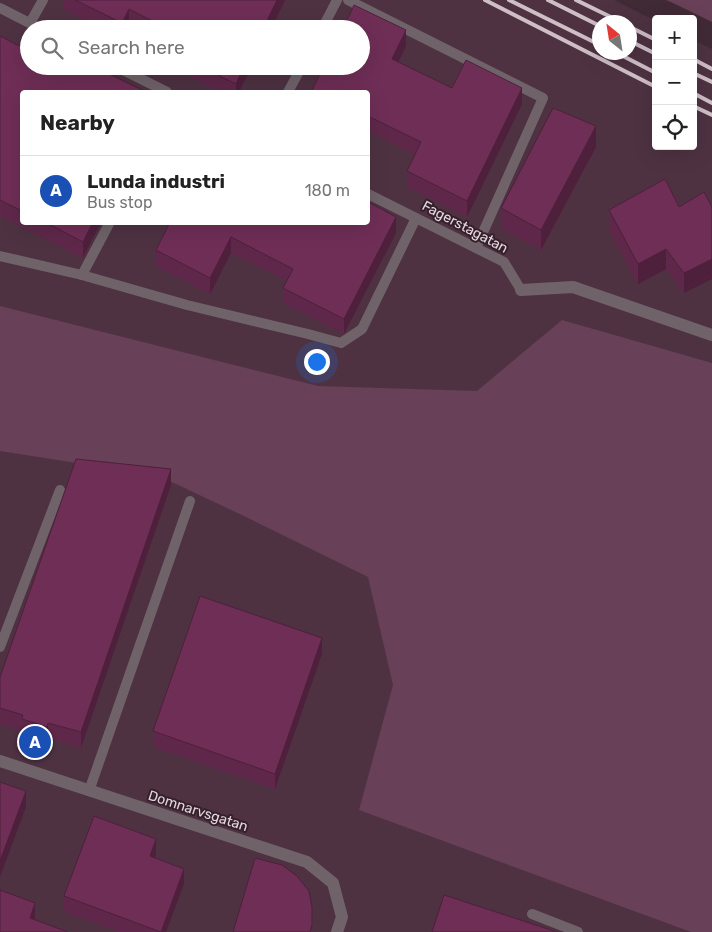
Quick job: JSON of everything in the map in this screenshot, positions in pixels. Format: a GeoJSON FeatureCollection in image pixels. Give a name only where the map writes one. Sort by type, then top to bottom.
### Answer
{"type":"FeatureCollection","features":[{"type":"Feature","properties":{"kind":"street","name":"Fagerstagatan"},"geometry":{"type":"LineString","coordinates":[[521,290],[573,287],[712,335]]}},
{"type":"Feature","properties":{"kind":"street","name":"Domnarvsgatan"},"geometry":{"type":"LineString","coordinates":[[0,761],[307,862],[333,883],[342,917],[337,932]]}},
{"type":"Feature","properties":{"kind":"lane"},"geometry":{"type":"LineString","coordinates":[[32,20],[43,0]]}},
{"type":"Feature","properties":{"kind":"lane"},"geometry":{"type":"LineString","coordinates":[[327,20],[337,0]]}},
{"type":"Feature","properties":{"kind":"lane"},"geometry":{"type":"LineString","coordinates":[[348,0],[543,98],[476,248]]}},
{"type":"Feature","properties":{"kind":"lane"},"geometry":{"type":"LineString","coordinates":[[0,8],[24,20]]}},
{"type":"Feature","properties":{"kind":"lane"},"geometry":{"type":"LineString","coordinates":[[133,75],[163,90]]}},
{"type":"Feature","properties":{"kind":"lane"},"geometry":{"type":"LineString","coordinates":[[289,90],[297,75]]}},
{"type":"Feature","properties":{"kind":"lane","name":"Fagerstagatan"},"geometry":{"type":"LineString","coordinates":[[370,195],[504,262],[521,290]]}},
{"type":"Feature","properties":{"kind":"lane"},"geometry":{"type":"LineString","coordinates":[[0,256],[82,275],[187,305],[341,343],[362,329],[416,218]]}},
{"type":"Feature","properties":{"kind":"lane"},"geometry":{"type":"LineString","coordinates":[[82,275],[108,225]]}},
{"type":"Feature","properties":{"kind":"lane"},"geometry":{"type":"LineString","coordinates":[[0,647],[60,490]]}},
{"type":"Feature","properties":{"kind":"lane"},"geometry":{"type":"LineString","coordinates":[[89,791],[190,500]]}},
{"type":"Feature","properties":{"kind":"lane"},"geometry":{"type":"LineString","coordinates":[[532,914],[578,932]]}},
{"type":"Feature","properties":{"kind":"shaded area"},"geometry":{"type":"Polygon","coordinates":[[[0,0],[614,0],[652,19],[652,150],[697,150],[697,42],[712,49],[712,932],[0,932],[0,0]]]}},
{"type":"Feature","properties":{"kind":"shaded area"},"geometry":{"type":"Polygon","coordinates":[[[666,0],[712,0],[712,22],[673,3],[666,0]]]}},
{"type":"Feature","properties":{"kind":"shaded area"},"geometry":{"type":"Polygon","coordinates":[[[0,306],[318,386],[477,391],[562,320],[712,363],[712,932],[691,932],[359,810],[393,685],[368,577],[159,476],[0,451],[0,306]]]}},
{"type":"Feature","properties":{"kind":"building"},"geometry":{"type":"Polygon","coordinates":[[[75,0],[277,0],[267,20],[150,20],[129,9],[124,20],[116,20],[75,0]]]}},
{"type":"Feature","properties":{"kind":"building"},"geometry":{"type":"Polygon","coordinates":[[[354,5],[406,30],[392,59],[452,88],[466,60],[522,88],[467,201],[407,171],[421,142],[370,117],[370,90],[312,90],[320,75],[370,75],[370,20],[347,20],[354,5]]]}},
{"type":"Feature","properties":{"kind":"building"},"geometry":{"type":"Polygon","coordinates":[[[0,36],[20,46],[20,75],[111,75],[142,90],[20,90],[20,210],[0,200],[0,36]]]}},
{"type":"Feature","properties":{"kind":"building"},"geometry":{"type":"Polygon","coordinates":[[[218,75],[240,75],[236,84],[218,75]]]}},
{"type":"Feature","properties":{"kind":"building"},"geometry":{"type":"Polygon","coordinates":[[[553,108],[596,126],[541,230],[501,208],[553,108]]]}},
{"type":"Feature","properties":{"kind":"building"},"geometry":{"type":"Polygon","coordinates":[[[665,179],[679,207],[704,192],[712,207],[712,259],[684,273],[666,249],[638,264],[609,210],[665,179]]]}},
{"type":"Feature","properties":{"kind":"building"},"geometry":{"type":"Polygon","coordinates":[[[370,203],[396,217],[344,319],[283,288],[293,269],[231,237],[210,278],[156,250],[168,225],[370,225],[370,203]]]}},
{"type":"Feature","properties":{"kind":"building"},"geometry":{"type":"Polygon","coordinates":[[[51,225],[92,225],[83,242],[51,225]]]}},
{"type":"Feature","properties":{"kind":"building"},"geometry":{"type":"Polygon","coordinates":[[[76,459],[171,469],[81,732],[48,723],[47,727],[22,719],[23,715],[0,708],[0,677],[76,459]]]}},
{"type":"Feature","properties":{"kind":"building"},"geometry":{"type":"Polygon","coordinates":[[[200,596],[322,638],[275,774],[153,731],[200,596]]]}},
{"type":"Feature","properties":{"kind":"building"},"geometry":{"type":"Polygon","coordinates":[[[0,782],[26,791],[0,861],[0,782]]]}},
{"type":"Feature","properties":{"kind":"building"},"geometry":{"type":"Polygon","coordinates":[[[94,816],[156,839],[150,856],[184,869],[161,932],[64,896],[94,816]]]}},
{"type":"Feature","properties":{"kind":"building"},"geometry":{"type":"Polygon","coordinates":[[[255,858],[282,865],[297,876],[309,891],[312,907],[310,932],[233,932],[255,858]]]}},
{"type":"Feature","properties":{"kind":"building"},"geometry":{"type":"Polygon","coordinates":[[[0,890],[35,903],[30,918],[68,932],[0,932],[0,890]]]}},
{"type":"Feature","properties":{"kind":"building"},"geometry":{"type":"Polygon","coordinates":[[[444,895],[557,932],[432,932],[444,895]]]}},
{"type":"Feature","properties":{"kind":"railway"},"geometry":{"type":"LineString","coordinates":[[485,0],[652,85]]}},
{"type":"Feature","properties":{"kind":"railway"},"geometry":{"type":"LineString","coordinates":[[509,0],[592,41]]}},
{"type":"Feature","properties":{"kind":"railway"},"geometry":{"type":"LineString","coordinates":[[548,0],[592,22]]}},
{"type":"Feature","properties":{"kind":"railway"},"geometry":{"type":"LineString","coordinates":[[576,0],[607,15]]}},
{"type":"Feature","properties":{"kind":"railway"},"geometry":{"type":"LineString","coordinates":[[637,30],[652,38]]}},
{"type":"Feature","properties":{"kind":"railway"},"geometry":{"type":"LineString","coordinates":[[637,44],[652,52]]}},
{"type":"Feature","properties":{"kind":"railway"},"geometry":{"type":"LineString","coordinates":[[631,60],[652,71]]}},
{"type":"Feature","properties":{"kind":"railway"},"geometry":{"type":"LineString","coordinates":[[695,60],[712,69]]}},
{"type":"Feature","properties":{"kind":"railway"},"geometry":{"type":"LineString","coordinates":[[697,75],[712,82]]}},
{"type":"Feature","properties":{"kind":"railway"},"geometry":{"type":"LineString","coordinates":[[697,95],[712,103]]}},
{"type":"Feature","properties":{"kind":"railway"},"geometry":{"type":"LineString","coordinates":[[697,108],[712,115]]}},
{"type":"Feature","properties":{"kind":"place","name":"Lunda industri"},"geometry":{"type":"Point","coordinates":[35,742]}}]}
